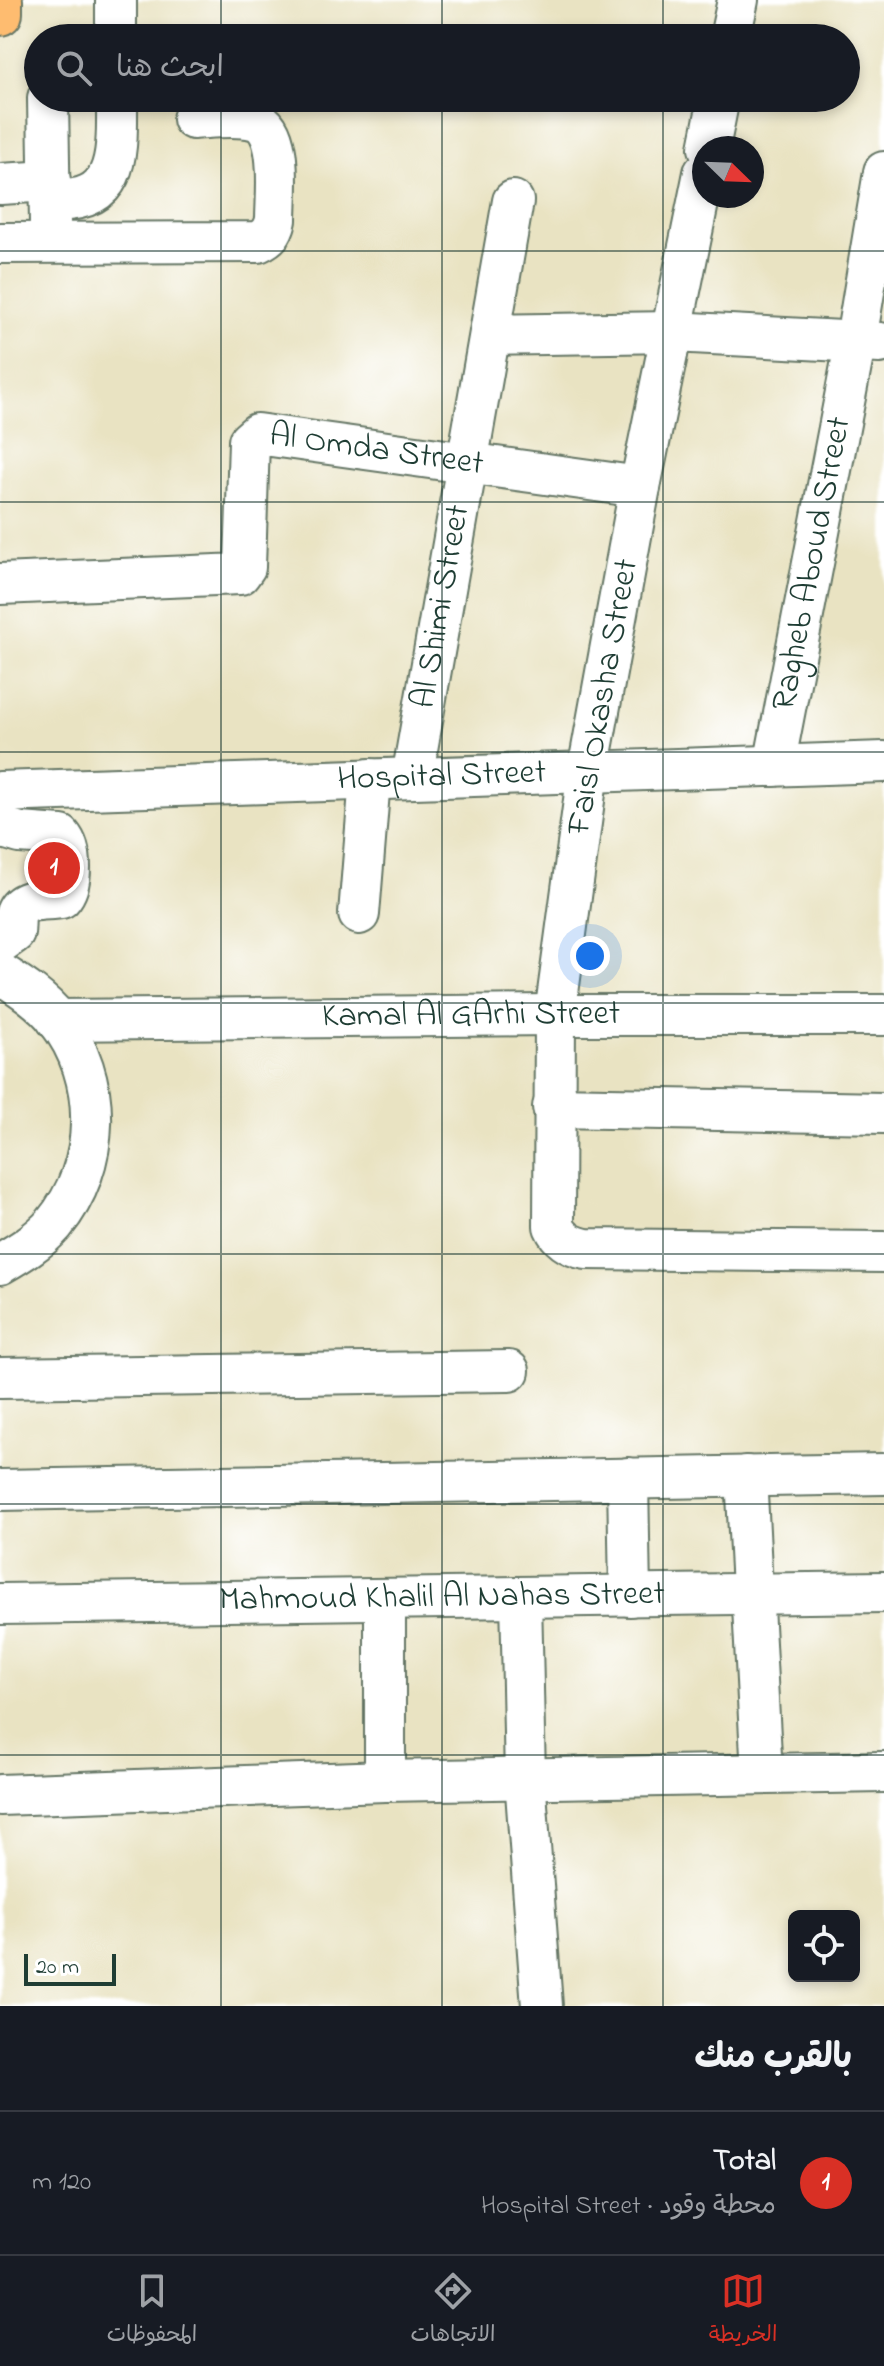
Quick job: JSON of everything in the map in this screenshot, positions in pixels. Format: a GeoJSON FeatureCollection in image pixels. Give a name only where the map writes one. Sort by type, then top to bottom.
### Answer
{"type":"FeatureCollection","features":[{"type":"Feature","properties":{"kind":"main road"},"geometry":{"type":"LineString","coordinates":[[0,0],[0,13]]}},
{"type":"Feature","properties":{"kind":"street"},"geometry":{"type":"LineString","coordinates":[[116,0],[116,24]]}},
{"type":"Feature","properties":{"kind":"street"},"geometry":{"type":"LineString","coordinates":[[733,24],[738,0]]}},
{"type":"Feature","properties":{"kind":"street"},"geometry":{"type":"LineString","coordinates":[[48,112],[50,245]]}},
{"type":"Feature","properties":{"kind":"street"},"geometry":{"type":"LineString","coordinates":[[0,184],[50,190],[70,201],[89,194],[105,181],[115,163],[117,112]]}},
{"type":"Feature","properties":{"kind":"street"},"geometry":{"type":"LineString","coordinates":[[711,136],[716,112]]}},
{"type":"Feature","properties":{"kind":"street"},"geometry":{"type":"LineString","coordinates":[[0,243],[258,242],[268,238],[276,220],[275,145],[270,131],[258,120],[193,119]]}},
{"type":"Feature","properties":{"kind":"street","name":"Ragheb Aboud Street"},"geometry":{"type":"LineString","coordinates":[[774,766],[870,342],[884,172]]}},
{"type":"Feature","properties":{"kind":"street","name":"Al Shimi Street"},"geometry":{"type":"LineString","coordinates":[[412,778],[513,201]]}},
{"type":"Feature","properties":{"kind":"street","name":"Faisl Okasha Street"},"geometry":{"type":"LineString","coordinates":[[697,208],[640,487],[588,771],[555,1015],[554,1226],[563,1240],[586,1249],[884,1252]]}},
{"type":"Feature","properties":{"kind":"street"},"geometry":{"type":"LineString","coordinates":[[490,335],[673,332],[870,342]]}},
{"type":"Feature","properties":{"kind":"street","name":"Al Omda Street"},"geometry":{"type":"LineString","coordinates":[[0,584],[240,574],[245,567],[249,441],[257,434],[640,487]]}},
{"type":"Feature","properties":{"kind":"street","name":"Hospital Street"},"geometry":{"type":"LineString","coordinates":[[0,792],[884,762]]}},
{"type":"Feature","properties":{"kind":"street"},"geometry":{"type":"LineString","coordinates":[[359,914],[370,779]]}},
{"type":"Feature","properties":{"kind":"street"},"geometry":{"type":"LineString","coordinates":[[0,827],[20,833],[61,836],[69,850],[66,892],[61,898],[21,905],[16,914],[14,933],[0,943]]}},
{"type":"Feature","properties":{"kind":"street"},"geometry":{"type":"LineString","coordinates":[[0,973],[36,998],[57,1020],[77,1051],[89,1086],[92,1123],[87,1159],[74,1194],[53,1224],[26,1249],[0,1264]]}},
{"type":"Feature","properties":{"kind":"street","name":"Kamal Al GArhi Street"},"geometry":{"type":"LineString","coordinates":[[57,1020],[884,1015]]}},
{"type":"Feature","properties":{"kind":"street"},"geometry":{"type":"LineString","coordinates":[[553,1107],[884,1113]]}},
{"type":"Feature","properties":{"kind":"street"},"geometry":{"type":"LineString","coordinates":[[0,1378],[509,1371]]}},
{"type":"Feature","properties":{"kind":"street"},"geometry":{"type":"LineString","coordinates":[[0,1490],[884,1474]]}},
{"type":"Feature","properties":{"kind":"street"},"geometry":{"type":"LineString","coordinates":[[746,1476],[762,1774]]}},
{"type":"Feature","properties":{"kind":"street"},"geometry":{"type":"LineString","coordinates":[[628,1478],[630,1596]]}},
{"type":"Feature","properties":{"kind":"street","name":"Mahmoud Khalil Al Nahas Street"},"geometry":{"type":"LineString","coordinates":[[0,1604],[884,1592]]}},
{"type":"Feature","properties":{"kind":"street"},"geometry":{"type":"LineString","coordinates":[[521,1597],[525,1778],[542,2006]]}},
{"type":"Feature","properties":{"kind":"street"},"geometry":{"type":"LineString","coordinates":[[385,1599],[385,1781]]}},
{"type":"Feature","properties":{"kind":"street"},"geometry":{"type":"LineString","coordinates":[[0,1795],[385,1781],[884,1772]]}},
{"type":"Feature","properties":{"kind":"place","name":"Total"},"geometry":{"type":"Point","coordinates":[54,868]}}]}
